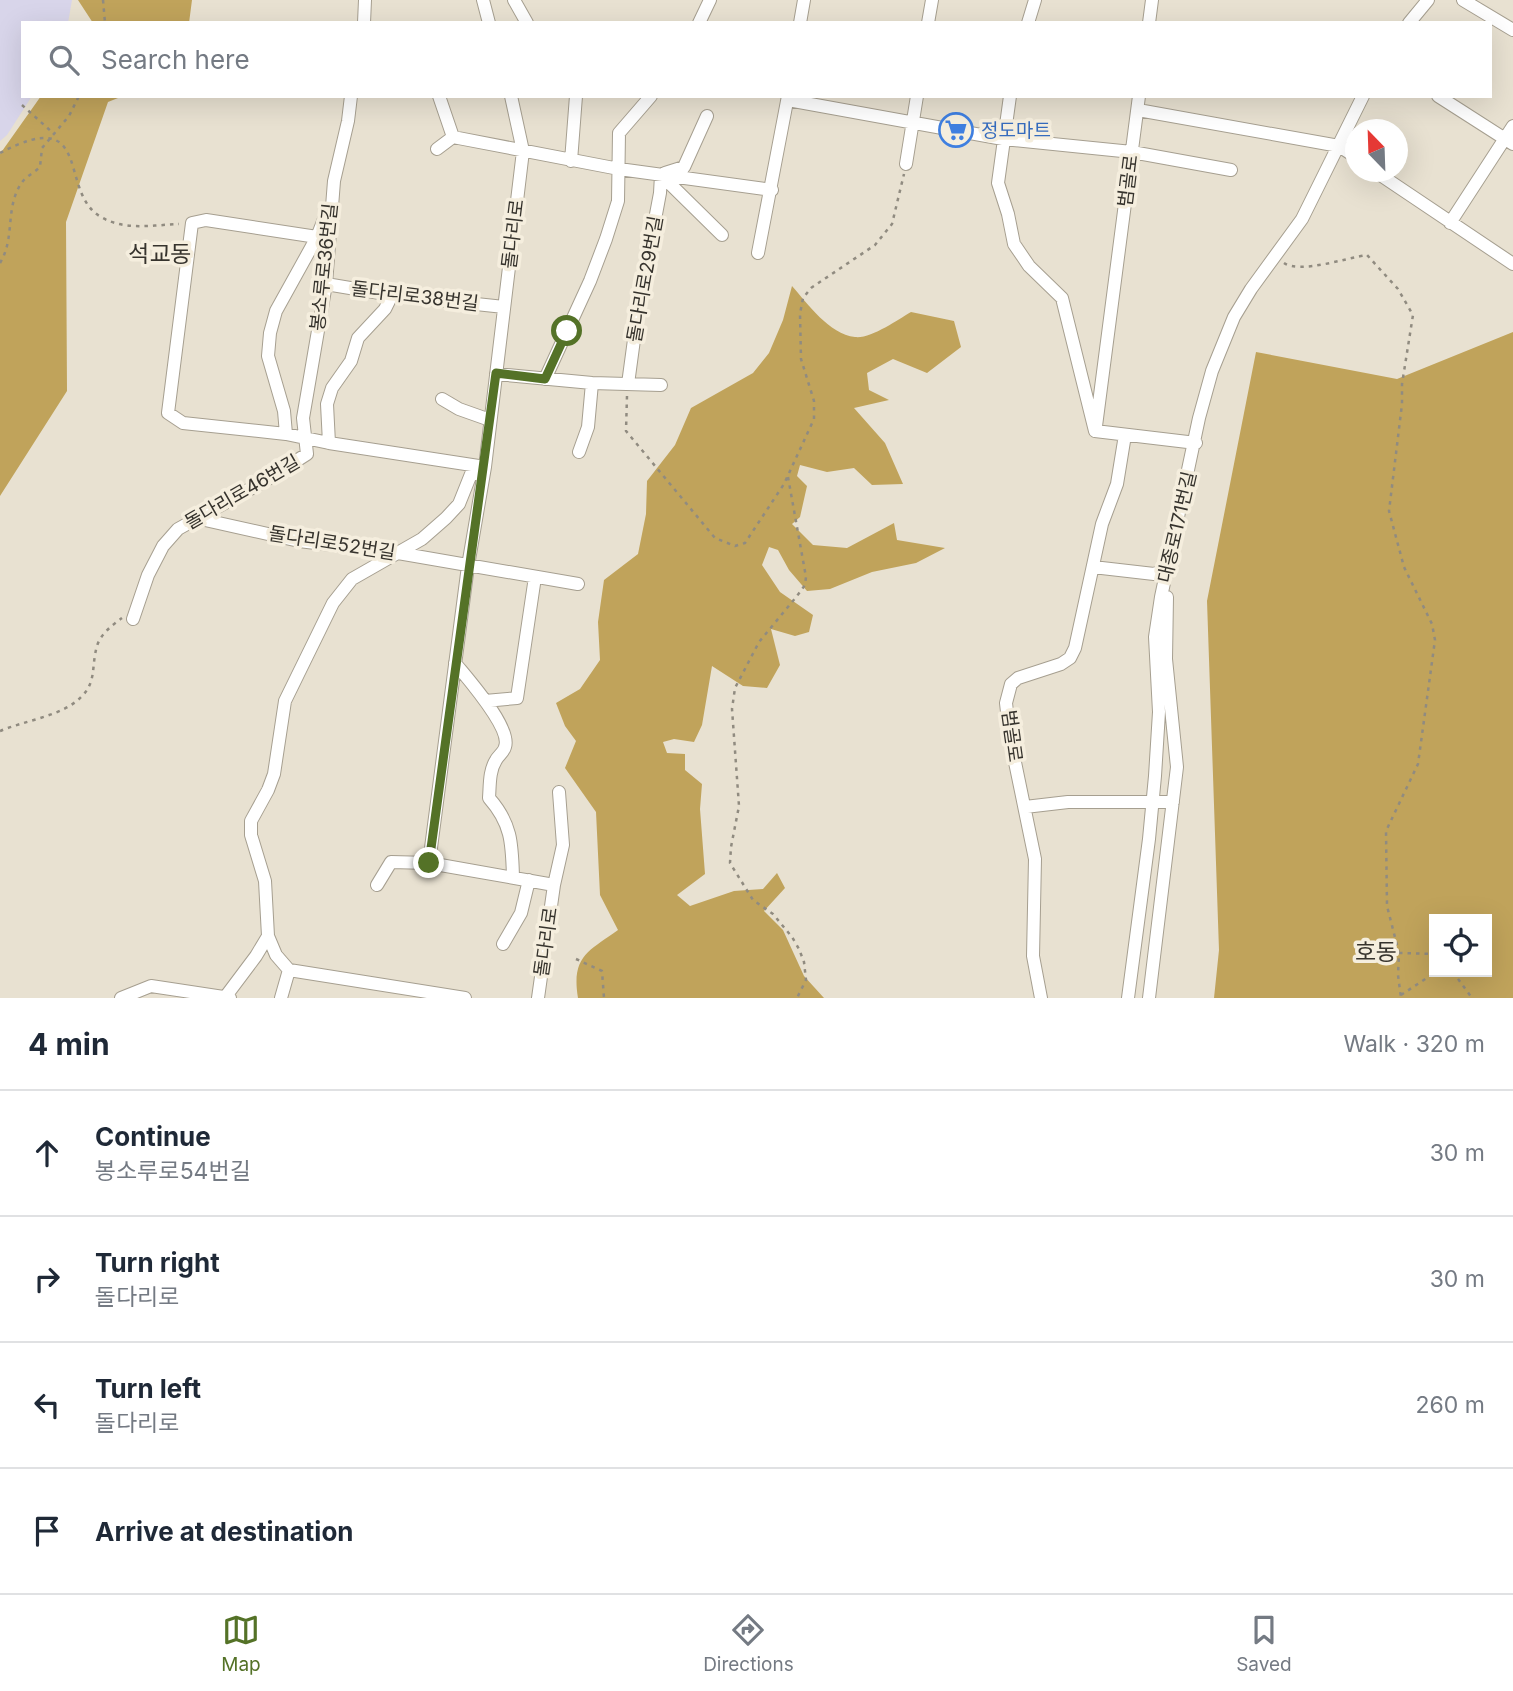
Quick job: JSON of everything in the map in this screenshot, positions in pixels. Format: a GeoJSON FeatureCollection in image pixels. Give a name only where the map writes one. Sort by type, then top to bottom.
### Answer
{"type":"FeatureCollection","features":[{"type":"Feature","properties":{"kind":"street"},"geometry":{"type":"LineString","coordinates":[[364,21],[365,0]]}},
{"type":"Feature","properties":{"kind":"street"},"geometry":{"type":"LineString","coordinates":[[483,0],[488,21]]}},
{"type":"Feature","properties":{"kind":"street"},"geometry":{"type":"LineString","coordinates":[[514,0],[526,21]]}},
{"type":"Feature","properties":{"kind":"street"},"geometry":{"type":"LineString","coordinates":[[700,21],[710,0]]}},
{"type":"Feature","properties":{"kind":"street"},"geometry":{"type":"LineString","coordinates":[[800,21],[804,0]]}},
{"type":"Feature","properties":{"kind":"street"},"geometry":{"type":"LineString","coordinates":[[928,21],[932,0]]}},
{"type":"Feature","properties":{"kind":"street"},"geometry":{"type":"LineString","coordinates":[[1029,21],[1035,0]]}},
{"type":"Feature","properties":{"kind":"street"},"geometry":{"type":"LineString","coordinates":[[1149,21],[1152,0]]}},
{"type":"Feature","properties":{"kind":"street"},"geometry":{"type":"LineString","coordinates":[[1411,21],[1428,0]]}},
{"type":"Feature","properties":{"kind":"street"},"geometry":{"type":"LineString","coordinates":[[1463,0],[1513,30]]}},
{"type":"Feature","properties":{"kind":"street","name":"봉소루로36번길"},"geometry":{"type":"LineString","coordinates":[[306,438],[303,418],[330,255],[331,204],[351,98]]}},
{"type":"Feature","properties":{"kind":"street"},"geometry":{"type":"LineString","coordinates":[[440,98],[453,137]]}},
{"type":"Feature","properties":{"kind":"street","name":"돌다리로"},"geometry":{"type":"LineString","coordinates":[[429,863],[468,566],[484,469],[523,151],[511,98]]}},
{"type":"Feature","properties":{"kind":"street"},"geometry":{"type":"LineString","coordinates":[[571,161],[576,98]]}},
{"type":"Feature","properties":{"kind":"street"},"geometry":{"type":"LineString","coordinates":[[545,379],[590,281],[618,201],[619,133],[649,98]]}},
{"type":"Feature","properties":{"kind":"street"},"geometry":{"type":"LineString","coordinates":[[758,253],[788,98],[1003,139],[1132,152],[1231,170]]}},
{"type":"Feature","properties":{"kind":"street"},"geometry":{"type":"LineString","coordinates":[[906,164],[917,98]]}},
{"type":"Feature","properties":{"kind":"street"},"geometry":{"type":"LineString","coordinates":[[1010,98],[998,183],[1014,244],[1029,266],[1062,298],[1095,431],[1196,443]]}},
{"type":"Feature","properties":{"kind":"street","name":"대종로171번길"},"geometry":{"type":"LineString","coordinates":[[1128,998],[1152,802],[1159,712],[1155,637],[1199,418],[1212,371],[1234,317],[1302,219],[1362,98]]}},
{"type":"Feature","properties":{"kind":"street"},"geometry":{"type":"LineString","coordinates":[[1441,98],[1509,141]]}},
{"type":"Feature","properties":{"kind":"street","name":"범골로"},"geometry":{"type":"LineString","coordinates":[[1095,431],[1138,103],[1339,146]]}},
{"type":"Feature","properties":{"kind":"street"},"geometry":{"type":"LineString","coordinates":[[661,175],[684,167],[707,116]]}},
{"type":"Feature","properties":{"kind":"street"},"geometry":{"type":"LineString","coordinates":[[1450,223],[1509,141],[1513,126]]}},
{"type":"Feature","properties":{"kind":"street"},"geometry":{"type":"LineString","coordinates":[[437,149],[453,137],[619,169],[772,190]]}},
{"type":"Feature","properties":{"kind":"street"},"geometry":{"type":"LineString","coordinates":[[1339,146],[1345,150]]}},
{"type":"Feature","properties":{"kind":"street"},"geometry":{"type":"LineString","coordinates":[[661,175],[722,235]]}},
{"type":"Feature","properties":{"kind":"street","name":"돌다리로29번길"},"geometry":{"type":"LineString","coordinates":[[628,384],[661,175]]}},
{"type":"Feature","properties":{"kind":"street"},"geometry":{"type":"LineString","coordinates":[[1391,182],[1513,264]]}},
{"type":"Feature","properties":{"kind":"street"},"geometry":{"type":"LineString","coordinates":[[317,237],[331,204]]}},
{"type":"Feature","properties":{"kind":"street","name":"봉소루로36번길"},"geometry":{"type":"LineString","coordinates":[[192,223],[206,220],[317,237],[276,311],[270,333],[268,356],[284,411],[286,434]]}},
{"type":"Feature","properties":{"kind":"street","name":"돌다리로46번길"},"geometry":{"type":"LineString","coordinates":[[192,223],[167,413],[183,424],[286,434],[484,469]]}},
{"type":"Feature","properties":{"kind":"street","name":"돌다리로38번길"},"geometry":{"type":"LineString","coordinates":[[326,284],[392,295],[504,307]]}},
{"type":"Feature","properties":{"kind":"street"},"geometry":{"type":"LineString","coordinates":[[330,443],[327,404],[332,388],[351,361],[358,338],[385,309],[392,295]]}},
{"type":"Feature","properties":{"kind":"street"},"geometry":{"type":"LineString","coordinates":[[496,373],[592,383],[661,385]]}},
{"type":"Feature","properties":{"kind":"street"},"geometry":{"type":"LineString","coordinates":[[579,452],[587,427],[592,383]]}},
{"type":"Feature","properties":{"kind":"street"},"geometry":{"type":"LineString","coordinates":[[442,399],[459,409],[490,420]]}},
{"type":"Feature","properties":{"kind":"street","name":"범골로"},"geometry":{"type":"LineString","coordinates":[[1041,998],[1032,943],[1035,859],[1010,738],[1006,703],[1011,684],[1018,678],[1061,664],[1070,658],[1075,648],[1102,524],[1117,484],[1125,435]]}},
{"type":"Feature","properties":{"kind":"street","name":"돌다리로46번길"},"geometry":{"type":"LineString","coordinates":[[134,615],[148,576],[163,547],[178,529],[268,480],[307,454],[306,438]]}},
{"type":"Feature","properties":{"kind":"street"},"geometry":{"type":"LineString","coordinates":[[465,998],[289,970],[276,955],[268,936],[265,881],[251,835],[251,821],[274,774],[285,701],[334,603],[352,579],[422,539],[446,518],[458,504],[471,474],[484,469]]}},
{"type":"Feature","properties":{"kind":"street","name":"돌다리로52번길"},"geometry":{"type":"LineString","coordinates":[[196,517],[299,541],[398,553],[468,566]]}},
{"type":"Feature","properties":{"kind":"street"},"geometry":{"type":"LineString","coordinates":[[468,566],[578,584]]}},
{"type":"Feature","properties":{"kind":"street"},"geometry":{"type":"LineString","coordinates":[[1093,567],[1154,574],[1168,569],[1167,659],[1177,767],[1149,998]]}},
{"type":"Feature","properties":{"kind":"street"},"geometry":{"type":"LineString","coordinates":[[485,701],[517,698],[535,577]]}},
{"type":"Feature","properties":{"kind":"street"},"geometry":{"type":"LineString","coordinates":[[455,663],[485,701],[506,740],[505,748],[491,768],[489,798],[503,813],[509,829],[513,877]]}},
{"type":"Feature","properties":{"kind":"street","name":"돌다리로"},"geometry":{"type":"LineString","coordinates":[[538,998],[554,886],[563,845],[559,792]]}},
{"type":"Feature","properties":{"kind":"street"},"geometry":{"type":"LineString","coordinates":[[1025,807],[1068,802],[1173,802]]}},
{"type":"Feature","properties":{"kind":"street","name":"돌다리로"},"geometry":{"type":"LineString","coordinates":[[377,885],[391,862],[429,863],[554,886]]}},
{"type":"Feature","properties":{"kind":"street","name":"돌다리로"},"geometry":{"type":"LineString","coordinates":[[503,944],[521,913],[529,880]]}},
{"type":"Feature","properties":{"kind":"street"},"geometry":{"type":"LineString","coordinates":[[121,998],[151,986],[228,997],[268,936]]}},
{"type":"Feature","properties":{"kind":"street"},"geometry":{"type":"LineString","coordinates":[[281,998],[289,970]]}},
{"type":"Feature","properties":{"kind":"path"},"geometry":{"type":"LineString","coordinates":[[103,0],[105,21]]}},
{"type":"Feature","properties":{"kind":"path"},"geometry":{"type":"LineString","coordinates":[[0,263],[9,243],[11,208],[17,191],[24,178],[40,167],[42,148],[53,132],[69,117],[78,98]]}},
{"type":"Feature","properties":{"kind":"path"},"geometry":{"type":"LineString","coordinates":[[22,105],[53,132]]}},
{"type":"Feature","properties":{"kind":"path"},"geometry":{"type":"LineString","coordinates":[[0,153],[20,143],[48,139],[58,142],[68,150],[82,192],[98,216],[120,226],[192,223]]}},
{"type":"Feature","properties":{"kind":"path"},"geometry":{"type":"LineString","coordinates":[[628,384],[626,431],[707,529],[721,542],[735,546],[746,543],[788,477],[815,411],[801,359],[800,314],[803,298],[811,288],[875,245],[892,223],[906,164]]}},
{"type":"Feature","properties":{"kind":"path"},"geometry":{"type":"LineString","coordinates":[[1275,257],[1290,268],[1367,255],[1398,289],[1413,315],[1402,384],[1389,511],[1404,566],[1432,624],[1435,640],[1418,764],[1386,831],[1387,906],[1399,953],[1401,997],[1429,977]]}},
{"type":"Feature","properties":{"kind":"path"},"geometry":{"type":"LineString","coordinates":[[788,477],[806,577],[805,585],[760,642],[732,695],[739,806],[729,858],[733,870],[753,900],[773,914],[799,949],[806,980],[797,998]]}},
{"type":"Feature","properties":{"kind":"path"},"geometry":{"type":"LineString","coordinates":[[0,731],[79,700],[90,687],[97,646],[107,629],[120,618],[134,615]]}},
{"type":"Feature","properties":{"kind":"path"},"geometry":{"type":"LineString","coordinates":[[1399,953],[1429,954]]}},
{"type":"Feature","properties":{"kind":"path"},"geometry":{"type":"LineString","coordinates":[[576,959],[603,971],[604,998]]}},
{"type":"Feature","properties":{"kind":"path"},"geometry":{"type":"LineString","coordinates":[[1457,977],[1472,998]]}},
{"type":"Feature","properties":{"kind":"shaded area"},"geometry":{"type":"Polygon","coordinates":[[[0,0],[72,0],[68,21],[21,21],[21,98],[31,98],[7,135],[0,141],[0,0]]]}},
{"type":"Feature","properties":{"kind":"shaded area"},"geometry":{"type":"Polygon","coordinates":[[[78,0],[192,0],[189,21],[92,21],[78,0]]]}},
{"type":"Feature","properties":{"kind":"shaded area"},"geometry":{"type":"Polygon","coordinates":[[[40,98],[118,98],[108,102],[66,222],[67,391],[0,496],[0,154],[40,98]]]}},
{"type":"Feature","properties":{"kind":"shaded area"},"geometry":{"type":"Polygon","coordinates":[[[792,286],[820,317],[845,335],[869,335],[911,312],[954,321],[961,347],[927,373],[893,359],[867,373],[869,390],[889,400],[854,408],[885,443],[903,484],[872,485],[854,468],[827,472],[800,465],[797,476],[807,486],[800,517],[792,524],[813,545],[847,548],[894,523],[897,540],[945,548],[916,563],[872,572],[830,589],[807,591],[789,570],[778,550],[769,547],[762,565],[780,592],[813,615],[809,632],[795,636],[771,629],[780,665],[767,688],[743,686],[712,666],[702,725],[694,742],[674,739],[663,742],[667,753],[685,754],[685,770],[702,784],[700,809],[705,874],[677,895],[690,906],[734,891],[763,889],[777,873],[785,888],[764,911],[783,930],[804,976],[824,998],[578,998],[577,973],[584,956],[618,930],[600,895],[596,812],[565,768],[576,741],[565,726],[556,703],[580,689],[600,660],[598,622],[604,580],[638,554],[646,514],[647,481],[675,445],[691,408],[753,373],[769,353],[783,320],[792,286]]]}},
{"type":"Feature","properties":{"kind":"shaded area"},"geometry":{"type":"Polygon","coordinates":[[[1513,332],[1513,998],[1214,998],[1219,950],[1207,601],[1256,352],[1397,379],[1513,332]]]}},
{"type":"Feature","properties":{"kind":"place","name":"정도마트"},"geometry":{"type":"Point","coordinates":[956,130]}},
{"type":"Feature","properties":{"kind":"district","name":"석교동"},"geometry":{"type":"Point","coordinates":[160,254]}},
{"type":"Feature","properties":{"kind":"district","name":"호동"},"geometry":{"type":"Point","coordinates":[1376,952]}},
{"type":"Feature","properties":{"kind":"route"},"geometry":{"type":"LineString","coordinates":[[429,863],[496,373],[545,379],[567,331]]}}]}
